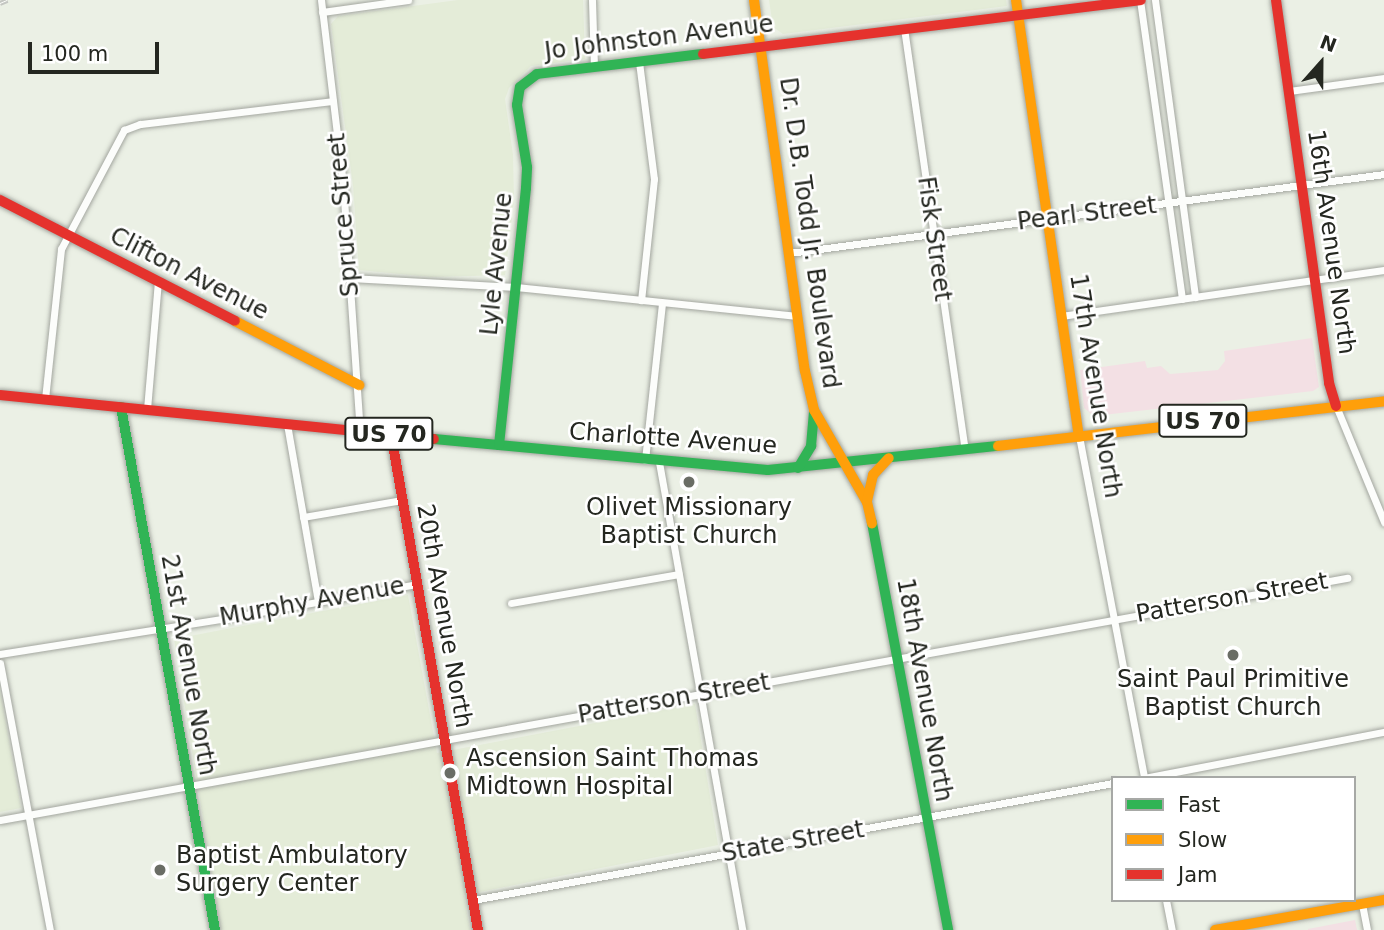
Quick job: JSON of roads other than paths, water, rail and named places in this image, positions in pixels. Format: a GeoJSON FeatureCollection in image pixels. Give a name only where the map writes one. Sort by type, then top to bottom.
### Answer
{"type":"FeatureCollection","features":[{"type":"Feature","properties":{"kind":"main road","name":"Dr. D.B. Todd Jr. Boulevard"},"geometry":{"type":"LineString","coordinates":[[754,0],[798,316],[814,410],[844,464]]}},
{"type":"Feature","properties":{"kind":"main road","name":"17th Avenue North"},"geometry":{"type":"LineString","coordinates":[[1016,0],[1079,436]]}},
{"type":"Feature","properties":{"kind":"main road","name":"Jo Johnston Avenue"},"geometry":{"type":"LineString","coordinates":[[520,87],[537,74],[1141,0]]}},
{"type":"Feature","properties":{"kind":"main road","name":"16th Avenue North"},"geometry":{"type":"LineString","coordinates":[[1276,0],[1314,280],[1331,391],[1336,406]]}},
{"type":"Feature","properties":{"kind":"main road","name":"Lyle Avenue"},"geometry":{"type":"LineString","coordinates":[[499,445],[527,167],[517,105],[520,87]]}},
{"type":"Feature","properties":{"kind":"main road","name":"Clifton Avenue"},"geometry":{"type":"LineString","coordinates":[[0,200],[359,385]]}},
{"type":"Feature","properties":{"kind":"main road","name":"Charlotte Avenue"},"geometry":{"type":"LineString","coordinates":[[0,395],[738,469],[844,464],[1384,401]]}},
{"type":"Feature","properties":{"kind":"main road","name":"21st Avenue North"},"geometry":{"type":"LineString","coordinates":[[121,407],[215,930]]}},
{"type":"Feature","properties":{"kind":"main road"},"geometry":{"type":"LineString","coordinates":[[798,468],[811,446],[814,410]]}},
{"type":"Feature","properties":{"kind":"main road","name":"20th Avenue North"},"geometry":{"type":"LineString","coordinates":[[391,434],[478,930]]}},
{"type":"Feature","properties":{"kind":"main road"},"geometry":{"type":"LineString","coordinates":[[867,502],[873,475],[889,458]]}},
{"type":"Feature","properties":{"kind":"main road","name":"18th Avenue North"},"geometry":{"type":"LineString","coordinates":[[844,464],[867,502],[948,930]]}},
{"type":"Feature","properties":{"kind":"main road"},"geometry":{"type":"LineString","coordinates":[[1215,930],[1384,900]]}},
{"type":"Feature","properties":{"kind":"street","name":"Spruce Street"},"geometry":{"type":"LineString","coordinates":[[321,0],[350,278],[360,431]]}},
{"type":"Feature","properties":{"kind":"street"},"geometry":{"type":"LineString","coordinates":[[322,12],[408,0]]}},
{"type":"Feature","properties":{"kind":"street"},"geometry":{"type":"LineString","coordinates":[[592,0],[594,67]]}},
{"type":"Feature","properties":{"kind":"street"},"geometry":{"type":"LineString","coordinates":[[1141,0],[1182,299]]}},
{"type":"Feature","properties":{"kind":"street"},"geometry":{"type":"LineString","coordinates":[[1155,0],[1195,297]]}},
{"type":"Feature","properties":{"kind":"street","name":"Fisk Street"},"geometry":{"type":"LineString","coordinates":[[904,29],[965,449]]}},
{"type":"Feature","properties":{"kind":"street"},"geometry":{"type":"LineString","coordinates":[[639,62],[654,179],[641,300]]}},
{"type":"Feature","properties":{"kind":"street"},"geometry":{"type":"LineString","coordinates":[[1289,91],[1384,78]]}},
{"type":"Feature","properties":{"kind":"street"},"geometry":{"type":"LineString","coordinates":[[45,399],[60,253],[116,143],[129,126],[333,101]]}},
{"type":"Feature","properties":{"kind":"street","name":"Pearl Street"},"geometry":{"type":"LineString","coordinates":[[789,253],[1384,174]]}},
{"type":"Feature","properties":{"kind":"street"},"geometry":{"type":"LineString","coordinates":[[1061,316],[1384,270]]}},
{"type":"Feature","properties":{"kind":"street"},"geometry":{"type":"LineString","coordinates":[[350,278],[516,287],[798,316]]}},
{"type":"Feature","properties":{"kind":"street"},"geometry":{"type":"LineString","coordinates":[[147,409],[158,281]]}},
{"type":"Feature","properties":{"kind":"street"},"geometry":{"type":"LineString","coordinates":[[645,460],[662,303]]}},
{"type":"Feature","properties":{"kind":"street"},"geometry":{"type":"LineString","coordinates":[[1336,406],[1384,522]]}},
{"type":"Feature","properties":{"kind":"street"},"geometry":{"type":"LineString","coordinates":[[287,424],[318,601]]}},
{"type":"Feature","properties":{"kind":"street","name":"17th Avenue North"},"geometry":{"type":"LineString","coordinates":[[1079,436],[1144,776]]}},
{"type":"Feature","properties":{"kind":"street"},"geometry":{"type":"LineString","coordinates":[[659,462],[742,930]]}},
{"type":"Feature","properties":{"kind":"street"},"geometry":{"type":"LineString","coordinates":[[303,517],[402,500]]}},
{"type":"Feature","properties":{"kind":"street"},"geometry":{"type":"LineString","coordinates":[[511,603],[679,574]]}},
{"type":"Feature","properties":{"kind":"street","name":"Patterson Street"},"geometry":{"type":"LineString","coordinates":[[0,820],[1348,578]]}},
{"type":"Feature","properties":{"kind":"street","name":"Murphy Avenue"},"geometry":{"type":"LineString","coordinates":[[0,654],[417,583]]}},
{"type":"Feature","properties":{"kind":"street"},"geometry":{"type":"LineString","coordinates":[[0,663],[50,930]]}},
{"type":"Feature","properties":{"kind":"street"},"geometry":{"type":"LineString","coordinates":[[1155,776],[1384,733]]}},
{"type":"Feature","properties":{"kind":"street","name":"State Street"},"geometry":{"type":"LineString","coordinates":[[473,900],[1111,783]]}},
{"type":"Feature","properties":{"kind":"street"},"geometry":{"type":"LineString","coordinates":[[1166,902],[1172,930]]}},
{"type":"Feature","properties":{"kind":"street"},"geometry":{"type":"LineString","coordinates":[[1363,904],[1367,930]]}},
{"type":"Feature","properties":{"kind":"railway"},"geometry":{"type":"LineString","coordinates":[[0,3],[7,0]]}},
{"type":"Feature","properties":{"kind":"place","name":"Olivet Missionary Baptist Church"},"geometry":{"type":"Point","coordinates":[689,482]}},
{"type":"Feature","properties":{"kind":"place","name":"Saint Paul Primitive Baptist Church"},"geometry":{"type":"Point","coordinates":[1233,655]}},
{"type":"Feature","properties":{"kind":"place","name":"Ascension Saint Thomas Midtown Hospital"},"geometry":{"type":"Point","coordinates":[450,773]}},
{"type":"Feature","properties":{"kind":"place","name":"Baptist Ambulatory Surgery Center"},"geometry":{"type":"Point","coordinates":[160,870]}}]}
